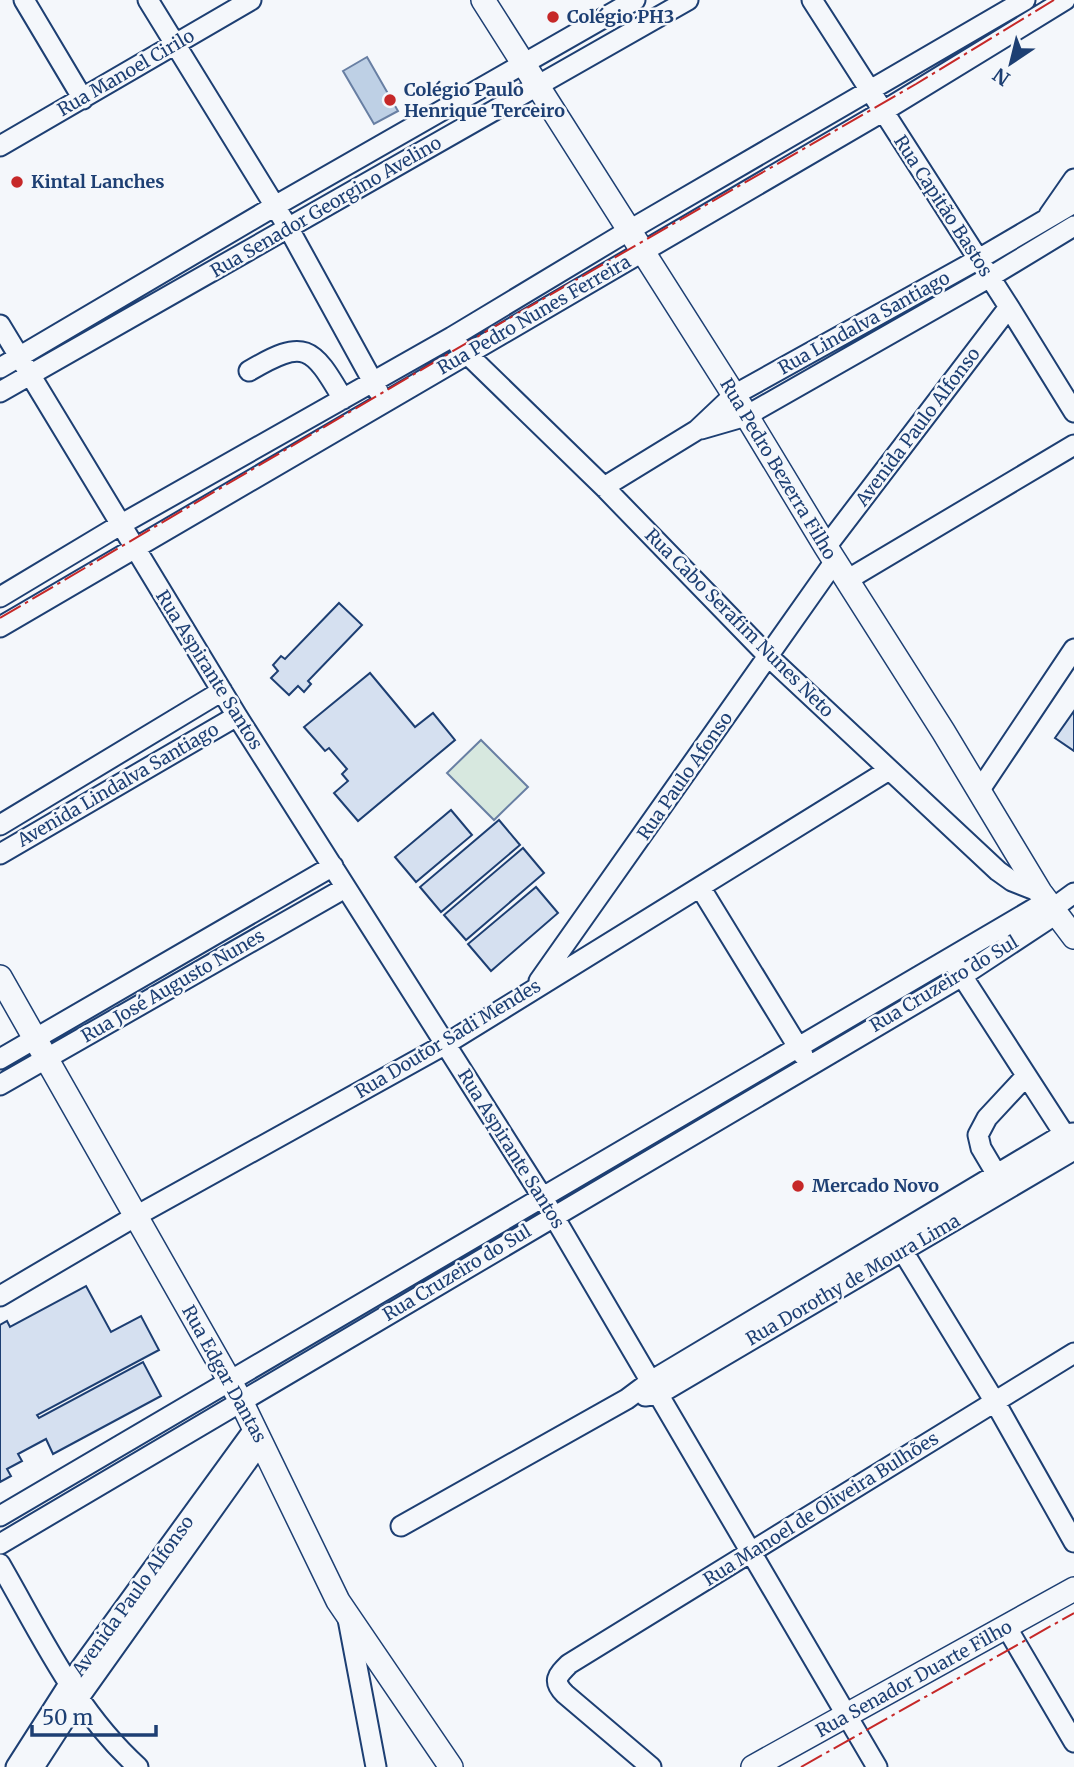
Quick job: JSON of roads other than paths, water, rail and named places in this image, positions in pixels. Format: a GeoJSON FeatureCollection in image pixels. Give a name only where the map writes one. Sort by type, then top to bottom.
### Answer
{"type":"FeatureCollection","features":[{"type":"Feature","properties":{"kind":"main road","name":"Rua Pedro Bezerra Filho"},"geometry":{"type":"LineString","coordinates":[[483,0],[734,394],[1049,904],[1074,937]]}},
{"type":"Feature","properties":{"kind":"main road","name":"Rua Edgar Dantas"},"geometry":{"type":"LineString","coordinates":[[0,977],[241,1401],[348,1618],[451,1767]]}},
{"type":"Feature","properties":{"kind":"main road","name":"Rua Senador Duarte Filho"},"geometry":{"type":"LineString","coordinates":[[753,1767],[1074,1589]]}},
{"type":"Feature","properties":{"kind":"street"},"geometry":{"type":"LineString","coordinates":[[23,0],[83,99]]}},
{"type":"Feature","properties":{"kind":"street"},"geometry":{"type":"LineString","coordinates":[[148,0],[289,229],[385,402]]}},
{"type":"Feature","properties":{"kind":"street","name":"Rua Manoel Cirilo"},"geometry":{"type":"LineString","coordinates":[[0,146],[251,0]]}},
{"type":"Feature","properties":{"kind":"street","name":"Rua Senador Georgino Avelino"},"geometry":{"type":"LineString","coordinates":[[0,368],[275,206],[635,0]]}},
{"type":"Feature","properties":{"kind":"street","name":"Rua Senador Georgino Avelino"},"geometry":{"type":"LineString","coordinates":[[0,392],[688,0]]}},
{"type":"Feature","properties":{"kind":"street","name":"Rua Capitão Bastos"},"geometry":{"type":"LineString","coordinates":[[812,0],[1074,412]]}},
{"type":"Feature","properties":{"kind":"street","name":"Rua Pedro Nunes Ferreira"},"geometry":{"type":"LineString","coordinates":[[0,626],[882,112],[1065,0]]}},
{"type":"Feature","properties":{"kind":"street"},"geometry":{"type":"LineString","coordinates":[[1023,1],[1033,20]]}},
{"type":"Feature","properties":{"kind":"street","name":"Rua Pedro Nunes Ferreira"},"geometry":{"type":"LineString","coordinates":[[0,597],[120,525],[452,337],[718,178],[1023,1]]}},
{"type":"Feature","properties":{"kind":"street"},"geometry":{"type":"LineString","coordinates":[[718,178],[731,200]]}},
{"type":"Feature","properties":{"kind":"street"},"geometry":{"type":"LineString","coordinates":[[1046,219],[1074,178]]}},
{"type":"Feature","properties":{"kind":"street","name":"Rua Lindalva Santiago"},"geometry":{"type":"LineString","coordinates":[[604,487],[697,430],[734,394],[977,260],[1074,203]]}},
{"type":"Feature","properties":{"kind":"street","name":"Rua Lindalva Santiago"},"geometry":{"type":"LineString","coordinates":[[697,430],[746,416],[1074,226]]}},
{"type":"Feature","properties":{"kind":"street","name":"Avenida Paulo Alfonso"},"geometry":{"type":"LineString","coordinates":[[836,563],[1009,307]]}},
{"type":"Feature","properties":{"kind":"street","name":"Rua Aspirante Santos"},"geometry":{"type":"LineString","coordinates":[[0,325],[237,716],[543,1198],[877,1767]]}},
{"type":"Feature","properties":{"kind":"street","name":"Rua Cabo Serafim Nunes Neto"},"geometry":{"type":"LineString","coordinates":[[452,337],[466,354],[604,487],[769,657],[998,871],[1049,904]]}},
{"type":"Feature","properties":{"kind":"street"},"geometry":{"type":"LineString","coordinates":[[249,371],[285,352],[305,353],[323,364],[343,399]]}},
{"type":"Feature","properties":{"kind":"street","name":"Rua Paulo Afonso"},"geometry":{"type":"LineString","coordinates":[[534,989],[836,563],[1074,445]]}},
{"type":"Feature","properties":{"kind":"street"},"geometry":{"type":"LineString","coordinates":[[979,790],[1074,649]]}},
{"type":"Feature","properties":{"kind":"street","name":"Avenida Lindalva Santiago"},"geometry":{"type":"LineString","coordinates":[[0,825],[222,691]]}},
{"type":"Feature","properties":{"kind":"street","name":"Avenida Lindalva Santiago"},"geometry":{"type":"LineString","coordinates":[[0,854],[237,716]]}},
{"type":"Feature","properties":{"kind":"street","name":"Rua Doutor Sadi Mendes"},"geometry":{"type":"LineString","coordinates":[[0,1296],[136,1216],[446,1044],[889,770]]}},
{"type":"Feature","properties":{"kind":"street","name":"Rua José Augusto Nunes"},"geometry":{"type":"LineString","coordinates":[[0,1085],[41,1049],[333,866]]}},
{"type":"Feature","properties":{"kind":"street"},"geometry":{"type":"LineString","coordinates":[[700,887],[809,1065]]}},
{"type":"Feature","properties":{"kind":"street","name":"Rua José Augusto Nunes"},"geometry":{"type":"LineString","coordinates":[[0,1059],[41,1049],[345,888]]}},
{"type":"Feature","properties":{"kind":"street"},"geometry":{"type":"LineString","coordinates":[[1049,904],[1074,893]]}},
{"type":"Feature","properties":{"kind":"street","name":"Rua Cruzeiro do Sul"},"geometry":{"type":"LineString","coordinates":[[0,1516],[798,1046],[1049,904]]}},
{"type":"Feature","properties":{"kind":"street","name":"Rua Cruzeiro do Sul"},"geometry":{"type":"LineString","coordinates":[[0,1544],[962,976],[1049,904]]}},
{"type":"Feature","properties":{"kind":"street"},"geometry":{"type":"LineString","coordinates":[[950,958],[1071,1142]]}},
{"type":"Feature","properties":{"kind":"street"},"geometry":{"type":"LineString","coordinates":[[997,1175],[981,1148],[978,1135],[987,1118],[1026,1076]]}},
{"type":"Feature","properties":{"kind":"street","name":"Rua Dorothy de Moura Lima"},"geometry":{"type":"LineString","coordinates":[[898,1243],[997,1175],[1071,1142]]}},
{"type":"Feature","properties":{"kind":"street","name":"Rua Dorothy de Moura Lima"},"geometry":{"type":"LineString","coordinates":[[401,1526],[627,1399],[655,1387],[1071,1142]]}},
{"type":"Feature","properties":{"kind":"street"},"geometry":{"type":"LineString","coordinates":[[480,1234],[491,1252]]}},
{"type":"Feature","properties":{"kind":"street"},"geometry":{"type":"LineString","coordinates":[[898,1243],[995,1402],[1074,1542]]}},
{"type":"Feature","properties":{"kind":"street"},"geometry":{"type":"LineString","coordinates":[[347,1311],[359,1330]]}},
{"type":"Feature","properties":{"kind":"street","name":"Rua Manoel de Oliveira Bulhões"},"geometry":{"type":"LineString","coordinates":[[651,1767],[558,1686],[557,1679],[569,1664],[1074,1353]]}},
{"type":"Feature","properties":{"kind":"street","name":"Avenida Paulo Alfonso"},"geometry":{"type":"LineString","coordinates":[[16,1767],[74,1691],[258,1435]]}},
{"type":"Feature","properties":{"kind":"street"},"geometry":{"type":"LineString","coordinates":[[0,1564],[74,1691],[113,1743],[138,1767]]}},
{"type":"Feature","properties":{"kind":"street"},"geometry":{"type":"LineString","coordinates":[[348,1618],[376,1767]]}},
{"type":"Feature","properties":{"kind":"street"},"geometry":{"type":"LineString","coordinates":[[1007,1628],[1074,1742]]}},
{"type":"Feature","properties":{"kind":"street","name":"Avenida Paulo Alfonso"},"geometry":{"type":"LineString","coordinates":[[33,1767],[74,1691]]}},
{"type":"Feature","properties":{"kind":"water"},"geometry":{"type":"Polygon","coordinates":[[[367,57],[398,111],[374,124],[343,71],[367,57]]]}},
{"type":"Feature","properties":{"kind":"place","name":"Colégio PH3"},"geometry":{"type":"Point","coordinates":[553,17]}},
{"type":"Feature","properties":{"kind":"place","name":"Colégio Paulo Henrique Terceiro"},"geometry":{"type":"Point","coordinates":[390,100]}},
{"type":"Feature","properties":{"kind":"place","name":"Kintal Lanches"},"geometry":{"type":"Point","coordinates":[17,182]}},
{"type":"Feature","properties":{"kind":"place","name":"Mercado Novo"},"geometry":{"type":"Point","coordinates":[798,1186]}}]}
